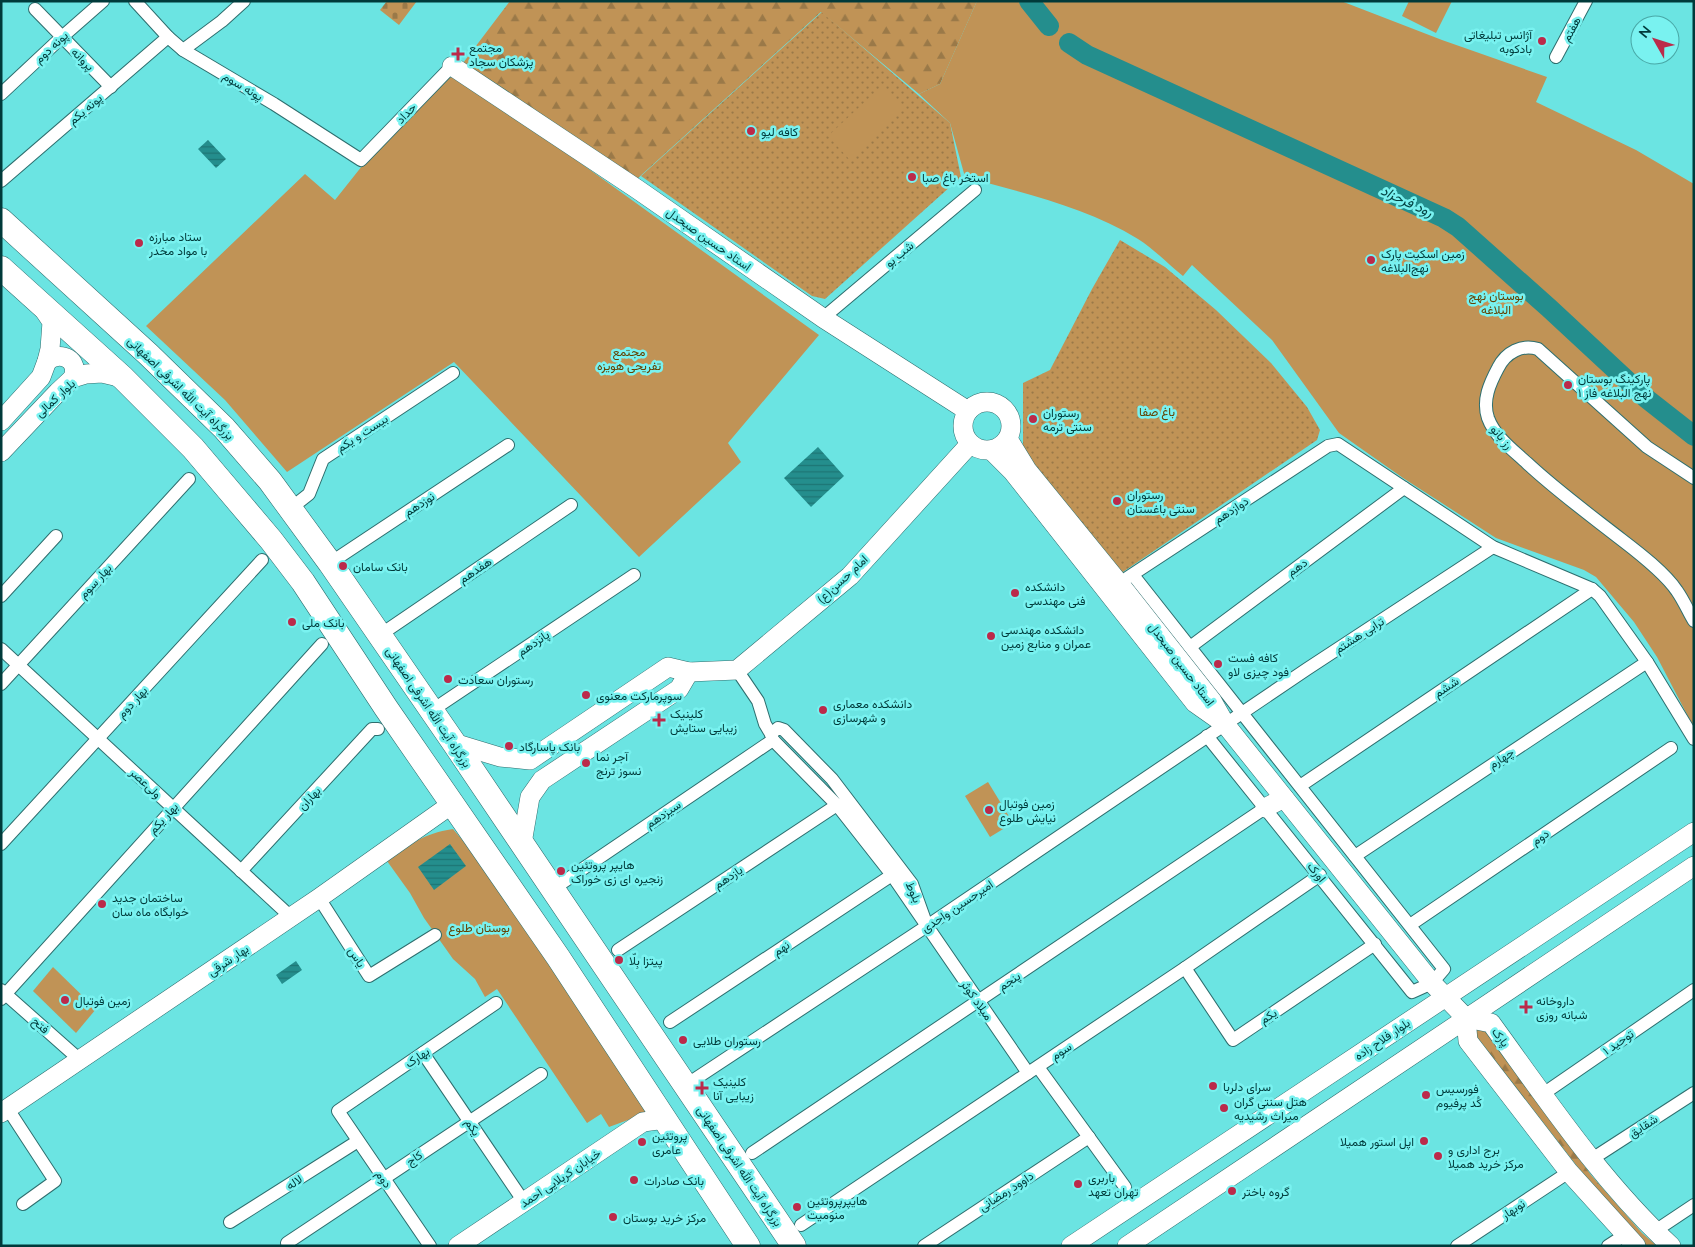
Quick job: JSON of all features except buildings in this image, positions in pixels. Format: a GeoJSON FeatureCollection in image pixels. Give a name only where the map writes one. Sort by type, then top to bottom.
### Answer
{"type":"FeatureCollection","features":[{"type":"Feature","properties":{"kind":"highway","name":"بزرگراه آیت الله اشرفی اصفهانی"},"geometry":{"type":"LineString","coordinates":[[1,220],[148,354],[224,428],[270,482],[380,635],[686,1085],[798,1235]]}},
{"type":"Feature","properties":{"kind":"highway"},"geometry":{"type":"LineString","coordinates":[[1,268],[123,378],[193,448],[271,540],[303,582],[386,708],[558,957],[654,1120],[748,1246]]}},
{"type":"Feature","properties":{"kind":"street","name":"پونه دوم"},"geometry":{"type":"LineString","coordinates":[[1,94],[103,1]]}},
{"type":"Feature","properties":{"kind":"street","name":"پونه سوم"},"geometry":{"type":"LineString","coordinates":[[135,1],[168,37],[183,50],[274,104],[361,160]]}},
{"type":"Feature","properties":{"kind":"street"},"geometry":{"type":"LineString","coordinates":[[183,50],[222,21],[244,1]]}},
{"type":"Feature","properties":{"kind":"street","name":"هفتم"},"geometry":{"type":"LineString","coordinates":[[1556,57],[1586,1]]}},
{"type":"Feature","properties":{"kind":"street","name":"پروانه"},"geometry":{"type":"LineString","coordinates":[[35,9],[111,86]]}},
{"type":"Feature","properties":{"kind":"street","name":"پونه یکم"},"geometry":{"type":"LineString","coordinates":[[1,181],[168,37]]}},
{"type":"Feature","properties":{"kind":"street","name":"حداد"},"geometry":{"type":"LineString","coordinates":[[361,160],[452,66]]}},
{"type":"Feature","properties":{"kind":"street","name":"استاد حسین صبحدل"},"geometry":{"type":"LineString","coordinates":[[452,66],[637,189],[824,318],[968,411]]}},
{"type":"Feature","properties":{"kind":"street","name":"شب بو"},"geometry":{"type":"LineString","coordinates":[[824,318],[975,190]]}},
{"type":"Feature","properties":{"kind":"street","name":"بلوار کمالی"},"geometry":{"type":"LineString","coordinates":[[1,421],[41,377],[47,361],[52,322],[40,304]]}},
{"type":"Feature","properties":{"kind":"street","name":"رز بانو"},"geometry":{"type":"LineString","coordinates":[[1694,478],[1648,446],[1538,349],[1531,347],[1522,348],[1507,355],[1501,362],[1489,385],[1486,401],[1487,417],[1494,432],[1543,478],[1647,560],[1677,590],[1694,621]]}},
{"type":"Feature","properties":{"kind":"street"},"geometry":{"type":"LineString","coordinates":[[47,361],[55,356],[70,360],[75,369],[73,378]]}},
{"type":"Feature","properties":{"kind":"street","name":"بلوار کمالی"},"geometry":{"type":"LineString","coordinates":[[1,452],[73,378],[86,374],[102,373],[123,378]]}},
{"type":"Feature","properties":{"kind":"street","name":"بیست و یکم"},"geometry":{"type":"LineString","coordinates":[[290,508],[309,494],[322,459],[453,373]]}},
{"type":"Feature","properties":{"kind":"street"},"geometry":{"type":"LineString","coordinates":[[979,403],[998,404],[1008,413],[1011,419],[1012,426],[1008,438],[998,448],[991,450],[983,450],[970,444],[963,431],[964,417],[968,411],[979,403]]}},
{"type":"Feature","properties":{"kind":"street","name":"استاد حسین صبحدل"},"geometry":{"type":"LineString","coordinates":[[1008,438],[1028,470],[1126,579],[1212,701],[1225,724]]}},
{"type":"Feature","properties":{"kind":"street","name":"امام حسن(ع)"},"geometry":{"type":"LineString","coordinates":[[737,670],[850,576],[970,444]]}},
{"type":"Feature","properties":{"kind":"street","name":"دوازدهم"},"geometry":{"type":"LineString","coordinates":[[1126,579],[1328,446],[1338,444],[1344,447],[1404,488]]}},
{"type":"Feature","properties":{"kind":"street","name":"نوزدهم"},"geometry":{"type":"LineString","coordinates":[[330,563],[508,445]]}},
{"type":"Feature","properties":{"kind":"street","name":"استاد حسین صبحدل"},"geometry":{"type":"LineString","coordinates":[[991,450],[1013,472],[1195,704],[1225,724]]}},
{"type":"Feature","properties":{"kind":"street","name":"بهار سوم"},"geometry":{"type":"LineString","coordinates":[[1,684],[190,479]]}},
{"type":"Feature","properties":{"kind":"street"},"geometry":{"type":"LineString","coordinates":[[1404,488],[1493,547],[1592,589],[1600,596],[1647,662],[1694,739]]}},
{"type":"Feature","properties":{"kind":"street","name":"دهم"},"geometry":{"type":"LineString","coordinates":[[1190,646],[1404,488]]}},
{"type":"Feature","properties":{"kind":"street","name":"هفدهم"},"geometry":{"type":"LineString","coordinates":[[380,635],[570,505]]}},
{"type":"Feature","properties":{"kind":"street"},"geometry":{"type":"LineString","coordinates":[[1,596],[56,536]]}},
{"type":"Feature","properties":{"kind":"street","name":"ترابی هشتم"},"geometry":{"type":"LineString","coordinates":[[1225,724],[1493,547]]}},
{"type":"Feature","properties":{"kind":"street","name":"بهار دوم"},"geometry":{"type":"LineString","coordinates":[[1,844],[262,560]]}},
{"type":"Feature","properties":{"kind":"street","name":"پانزدهم"},"geometry":{"type":"LineString","coordinates":[[432,711],[634,575]]}},
{"type":"Feature","properties":{"kind":"street"},"geometry":{"type":"LineString","coordinates":[[1126,579],[1190,646],[1444,969],[1432,983]]}},
{"type":"Feature","properties":{"kind":"street","name":"ششم"},"geometry":{"type":"LineString","coordinates":[[1300,786],[1389,724],[1592,589]]}},
{"type":"Feature","properties":{"kind":"street","name":"بهار یکم"},"geometry":{"type":"LineString","coordinates":[[3,994],[322,644]]}},
{"type":"Feature","properties":{"kind":"street","name":"ولی‌عصر"},"geometry":{"type":"LineString","coordinates":[[1,649],[291,917]]}},
{"type":"Feature","properties":{"kind":"street","name":"چهارم"},"geometry":{"type":"LineString","coordinates":[[1356,856],[1647,662]]}},
{"type":"Feature","properties":{"kind":"street"},"geometry":{"type":"LineString","coordinates":[[454,743],[500,757],[530,760],[668,667],[689,672],[737,670]]}},
{"type":"Feature","properties":{"kind":"street","name":"بلوط"},"geometry":{"type":"LineString","coordinates":[[737,670],[758,701],[765,724],[772,737],[837,805],[892,875],[927,926]]}},
{"type":"Feature","properties":{"kind":"street"},"geometry":{"type":"LineString","coordinates":[[522,843],[530,797],[542,780],[679,689],[689,672]]}},
{"type":"Feature","properties":{"kind":"street","name":"امیرحسین واحدی"},"geometry":{"type":"LineString","coordinates":[[686,1085],[927,926],[1225,724]]}},
{"type":"Feature","properties":{"kind":"street","name":"اورک"},"geometry":{"type":"LineString","coordinates":[[1225,724],[1432,983],[1466,1018]]}},
{"type":"Feature","properties":{"kind":"street","name":"بلوط"},"geometry":{"type":"LineString","coordinates":[[772,737],[778,728],[784,730],[832,779],[912,884],[927,926]]}},
{"type":"Feature","properties":{"kind":"street","name":"بهاران"},"geometry":{"type":"LineString","coordinates":[[241,871],[372,729],[378,729]]}},
{"type":"Feature","properties":{"kind":"street","name":"اورک"},"geometry":{"type":"LineString","coordinates":[[1208,736],[1412,992],[1432,983]]}},
{"type":"Feature","properties":{"kind":"street","name":"سیزدهم"},"geometry":{"type":"LineString","coordinates":[[553,889],[772,737]]}},
{"type":"Feature","properties":{"kind":"street","name":"دوم"},"geometry":{"type":"LineString","coordinates":[[1410,925],[1671,748]]}},
{"type":"Feature","properties":{"kind":"street"},"geometry":{"type":"LineString","coordinates":[[530,760],[527,771],[532,777],[542,780]]}},
{"type":"Feature","properties":{"kind":"street"},"geometry":{"type":"LineString","coordinates":[[1265,808],[1284,798]]}},
{"type":"Feature","properties":{"kind":"street","name":"بهار شرقی"},"geometry":{"type":"LineString","coordinates":[[4,1111],[319,898],[452,804]]}},
{"type":"Feature","properties":{"kind":"street","name":"یازدهم"},"geometry":{"type":"LineString","coordinates":[[618,950],[837,805]]}},
{"type":"Feature","properties":{"kind":"street","name":"پنجم"},"geometry":{"type":"LineString","coordinates":[[752,1153],[1254,818],[1265,808]]}},
{"type":"Feature","properties":{"kind":"street","name":"بلوار فلاح زاده"},"geometry":{"type":"LineString","coordinates":[[1071,1246],[1694,832]]}},
{"type":"Feature","properties":{"kind":"street"},"geometry":{"type":"LineString","coordinates":[[1128,1245],[1694,866]]}},
{"type":"Feature","properties":{"kind":"street","name":"نهم"},"geometry":{"type":"LineString","coordinates":[[670,1022],[892,875]]}},
{"type":"Feature","properties":{"kind":"street","name":"سوم"},"geometry":{"type":"LineString","coordinates":[[798,1235],[1033,1070],[1320,875]]}},
{"type":"Feature","properties":{"kind":"street","name":"یاس"},"geometry":{"type":"LineString","coordinates":[[319,898],[369,976],[434,934]]}},
{"type":"Feature","properties":{"kind":"street","name":"میلاد کوثر"},"geometry":{"type":"LineString","coordinates":[[927,926],[978,1002],[1089,1137],[1125,1187]]}},
{"type":"Feature","properties":{"kind":"street","name":"یکم"},"geometry":{"type":"LineString","coordinates":[[1185,968],[1232,1040],[1375,944]]}},
{"type":"Feature","properties":{"kind":"street","name":"توحید ۱"},"geometry":{"type":"LineString","coordinates":[[1543,1094],[1694,990]]}},
{"type":"Feature","properties":{"kind":"street","name":"فتح"},"geometry":{"type":"LineString","coordinates":[[3,994],[80,1060]]}},
{"type":"Feature","properties":{"kind":"street","name":"بهارک"},"geometry":{"type":"LineString","coordinates":[[338,1112],[496,1003]]}},
{"type":"Feature","properties":{"kind":"street"},"geometry":{"type":"LineString","coordinates":[[1466,1018],[1468,1041],[1569,1172],[1630,1240],[1608,1246]]}},
{"type":"Feature","properties":{"kind":"street","name":"پارک"},"geometry":{"type":"LineString","coordinates":[[1466,1018],[1490,1023],[1592,1159],[1625,1199],[1671,1246]]}},
{"type":"Feature","properties":{"kind":"street","name":"یکم"},"geometry":{"type":"LineString","coordinates":[[423,1053],[524,1202]]}},
{"type":"Feature","properties":{"kind":"street","name":"کاج"},"geometry":{"type":"LineString","coordinates":[[288,1244],[541,1074]]}},
{"type":"Feature","properties":{"kind":"street","name":"شقایق"},"geometry":{"type":"LineString","coordinates":[[1592,1159],[1694,1093]]}},
{"type":"Feature","properties":{"kind":"street"},"geometry":{"type":"LineString","coordinates":[[4,1111],[55,1181],[23,1204]]}},
{"type":"Feature","properties":{"kind":"street","name":"دوم"},"geometry":{"type":"LineString","coordinates":[[338,1112],[430,1246]]}},
{"type":"Feature","properties":{"kind":"street","name":"خیابان کربلایی احمد"},"geometry":{"type":"LineString","coordinates":[[458,1246],[654,1120]]}},
{"type":"Feature","properties":{"kind":"street","name":"داوود رمضانی"},"geometry":{"type":"LineString","coordinates":[[924,1246],[1089,1137]]}},
{"type":"Feature","properties":{"kind":"street","name":"لاله"},"geometry":{"type":"LineString","coordinates":[[230,1222],[358,1141]]}},
{"type":"Feature","properties":{"kind":"street","name":"نوبهار"},"geometry":{"type":"LineString","coordinates":[[1457,1246],[1569,1172]]}},
{"type":"Feature","properties":{"kind":"street"},"geometry":{"type":"LineString","coordinates":[[1655,1231],[1694,1205]]}},
{"type":"Feature","properties":{"kind":"street"},"geometry":{"type":"LineString","coordinates":[[1114,1218],[1132,1211],[1141,1217],[1143,1227],[1128,1245]]}},
{"type":"Feature","properties":{"kind":"green space"},"geometry":{"type":"Polygon","coordinates":[[[387,1],[417,1],[399,25],[380,10],[387,1]]]}},
{"type":"Feature","properties":{"kind":"green space"},"geometry":{"type":"Polygon","coordinates":[[[510,1],[977,1],[940,84],[919,94],[821,12],[637,179],[460,67],[510,1]]]}},
{"type":"Feature","properties":{"kind":"green space","name":"بوستان نهج البلاغه"},"geometry":{"type":"Polygon","coordinates":[[[977,1],[1341,1],[1442,40],[1547,77],[1536,102],[1636,150],[1694,184],[1694,728],[1657,657],[1634,622],[1596,577],[1584,570],[1496,538],[1403,478],[1339,433],[1272,340],[1192,265],[1183,276],[1144,243],[1097,218],[1032,195],[965,177],[950,123],[919,94],[940,84],[977,1]]]}},
{"type":"Feature","properties":{"kind":"green space"},"geometry":{"type":"Polygon","coordinates":[[[1409,1],[1452,1],[1436,33],[1402,16],[1409,1]]]}},
{"type":"Feature","properties":{"kind":"green space"},"geometry":{"type":"Polygon","coordinates":[[[822,12],[950,123],[961,177],[825,299],[812,296],[641,176],[822,12]]]}},
{"type":"Feature","properties":{"kind":"green space","name":"مجتمع تفریحی هویزه"},"geometry":{"type":"Polygon","coordinates":[[[460,76],[819,335],[728,443],[741,462],[639,557],[454,362],[287,472],[225,400],[146,326],[305,174],[335,200],[362,166],[446,78],[460,76]]]}},
{"type":"Feature","properties":{"kind":"green space"},"geometry":{"type":"Polygon","coordinates":[[[882,86],[904,109],[849,159],[828,136],[882,86]]]}},
{"type":"Feature","properties":{"kind":"green space","name":"باغ صفا"},"geometry":{"type":"Polygon","coordinates":[[[1120,240],[1165,267],[1216,310],[1271,363],[1307,407],[1320,430],[1317,440],[1120,574],[1023,453],[1023,383],[1050,370],[1120,240]]]}},
{"type":"Feature","properties":{"kind":"green space","name":"زمین فوتبال نیایش طلوع"},"geometry":{"type":"Polygon","coordinates":[[[988,782],[1013,823],[990,837],[965,796],[988,782]]]}},
{"type":"Feature","properties":{"kind":"green space","name":"بوستان طلوع"},"geometry":{"type":"Polygon","coordinates":[[[453,829],[487,869],[647,1113],[609,1127],[601,1114],[587,1123],[497,989],[485,997],[475,979],[453,959],[424,918],[410,893],[387,861],[425,837],[453,829]]]}},
{"type":"Feature","properties":{"kind":"green space","name":"زمین فوتبال"},"geometry":{"type":"Polygon","coordinates":[[[53,967],[96,1009],[76,1033],[33,991],[53,967]]]}},
{"type":"Feature","properties":{"kind":"green space"},"geometry":{"type":"Polygon","coordinates":[[[1478,1025],[1486,1030],[1591,1175],[1642,1233],[1657,1246],[1647,1246],[1597,1192],[1473,1032],[1478,1025]]]}},
{"type":"Feature","properties":{"kind":"water"},"geometry":{"type":"Polygon","coordinates":[[[208,140],[226,159],[216,168],[198,149],[208,140]]]}},
{"type":"Feature","properties":{"kind":"water"},"geometry":{"type":"Polygon","coordinates":[[[818,447],[844,476],[811,507],[784,478],[818,447]]]}},
{"type":"Feature","properties":{"kind":"water"},"geometry":{"type":"Polygon","coordinates":[[[450,844],[466,866],[434,890],[418,867],[450,844]]]}},
{"type":"Feature","properties":{"kind":"water"},"geometry":{"type":"Polygon","coordinates":[[[296,961],[302,970],[282,984],[276,975],[296,961]]]}},
{"type":"Feature","properties":{"kind":"waterway","name":"رود فرحزاد"},"geometry":{"type":"LineString","coordinates":[[1029,1],[1049,26]]}},
{"type":"Feature","properties":{"kind":"waterway","name":"رود فرحزاد"},"geometry":{"type":"LineString","coordinates":[[1069,43],[1087,55],[1444,218],[1458,227],[1549,308],[1647,399],[1694,436]]}},
{"type":"Feature","properties":{"kind":"place","name":"آژانس تبلیغاتی بادکوبه"},"geometry":{"type":"Point","coordinates":[1542,41]}},
{"type":"Feature","properties":{"kind":"place","name":"مجتمع پزشکان سجاد"},"geometry":{"type":"Point","coordinates":[458,54]}},
{"type":"Feature","properties":{"kind":"place","name":"کافه لیو"},"geometry":{"type":"Point","coordinates":[751,131]}},
{"type":"Feature","properties":{"kind":"place","name":"استخر باغ صبا"},"geometry":{"type":"Point","coordinates":[912,177]}},
{"type":"Feature","properties":{"kind":"place","name":"ستاد مبارزه با مواد مخدر"},"geometry":{"type":"Point","coordinates":[139,243]}},
{"type":"Feature","properties":{"kind":"place","name":"زمین اسکیت پارک نهج‌البلاغه"},"geometry":{"type":"Point","coordinates":[1371,260]}},
{"type":"Feature","properties":{"kind":"place","name":"پارکینگ بوستان نهج البلاغه فاز ۱"},"geometry":{"type":"Point","coordinates":[1568,385]}},
{"type":"Feature","properties":{"kind":"place","name":"رستوران سنتی ترمه"},"geometry":{"type":"Point","coordinates":[1033,419]}},
{"type":"Feature","properties":{"kind":"place","name":"رستوران سنتی باغستان"},"geometry":{"type":"Point","coordinates":[1117,501]}},
{"type":"Feature","properties":{"kind":"place","name":"بانک سامان"},"geometry":{"type":"Point","coordinates":[343,566]}},
{"type":"Feature","properties":{"kind":"place","name":"دانشکده فنی مهندسی"},"geometry":{"type":"Point","coordinates":[1015,593]}},
{"type":"Feature","properties":{"kind":"place","name":"بانک ملی"},"geometry":{"type":"Point","coordinates":[292,622]}},
{"type":"Feature","properties":{"kind":"place","name":"دانشکده مهندسی عمران و منابع زمین"},"geometry":{"type":"Point","coordinates":[991,636]}},
{"type":"Feature","properties":{"kind":"place","name":"کافه‌ فست‌ فود چیزی لاو"},"geometry":{"type":"Point","coordinates":[1218,664]}},
{"type":"Feature","properties":{"kind":"place","name":"رستوران سعادت"},"geometry":{"type":"Point","coordinates":[448,679]}},
{"type":"Feature","properties":{"kind":"place","name":"سوپرمارکت معنوی"},"geometry":{"type":"Point","coordinates":[586,695]}},
{"type":"Feature","properties":{"kind":"place","name":"دانشکده معماری و شهرسازی"},"geometry":{"type":"Point","coordinates":[823,710]}},
{"type":"Feature","properties":{"kind":"place","name":"کلینیک زیبایی ستایش"},"geometry":{"type":"Point","coordinates":[659,720]}},
{"type":"Feature","properties":{"kind":"place","name":"بانک پاسارگاد"},"geometry":{"type":"Point","coordinates":[509,746]}},
{"type":"Feature","properties":{"kind":"place","name":"آجر نما نسوز ترنج"},"geometry":{"type":"Point","coordinates":[586,763]}},
{"type":"Feature","properties":{"kind":"place","name":"زمین فوتبال نیایش طلوع"},"geometry":{"type":"Point","coordinates":[989,810]}},
{"type":"Feature","properties":{"kind":"place","name":"هایپر پروتئین زنجیره ای زی خوراک"},"geometry":{"type":"Point","coordinates":[561,871]}},
{"type":"Feature","properties":{"kind":"place","name":"ساختمان جدید خوابگاه ماه سان"},"geometry":{"type":"Point","coordinates":[102,904]}},
{"type":"Feature","properties":{"kind":"place","name":"پيتزا بِلّا"},"geometry":{"type":"Point","coordinates":[619,960]}},
{"type":"Feature","properties":{"kind":"place","name":"زمین فوتبال"},"geometry":{"type":"Point","coordinates":[65,1000]}},
{"type":"Feature","properties":{"kind":"place","name":"داروخانه شبانه روزی"},"geometry":{"type":"Point","coordinates":[1526,1007]}},
{"type":"Feature","properties":{"kind":"place","name":"رستوران طلایی"},"geometry":{"type":"Point","coordinates":[683,1040]}},
{"type":"Feature","properties":{"kind":"place","name":"سرای دلربا"},"geometry":{"type":"Point","coordinates":[1213,1086]}},
{"type":"Feature","properties":{"kind":"place","name":"کلینیک زیبایی آنا"},"geometry":{"type":"Point","coordinates":[702,1088]}},
{"type":"Feature","properties":{"kind":"place","name":"فورسيس كُد پرفيوم"},"geometry":{"type":"Point","coordinates":[1426,1095]}},
{"type":"Feature","properties":{"kind":"place","name":"هتل سنتی گران میراث رشیدیه"},"geometry":{"type":"Point","coordinates":[1224,1108]}},
{"type":"Feature","properties":{"kind":"place","name":"اپل استور همیلا"},"geometry":{"type":"Point","coordinates":[1424,1141]}},
{"type":"Feature","properties":{"kind":"place","name":"پروتئین عامری"},"geometry":{"type":"Point","coordinates":[642,1142]}},
{"type":"Feature","properties":{"kind":"place","name":"برج اداری و مرکز خرید همیلا"},"geometry":{"type":"Point","coordinates":[1438,1156]}},
{"type":"Feature","properties":{"kind":"place","name":"بانک صادرات"},"geometry":{"type":"Point","coordinates":[634,1180]}},
{"type":"Feature","properties":{"kind":"place","name":"باربری تهران تعهد"},"geometry":{"type":"Point","coordinates":[1078,1184]}},
{"type":"Feature","properties":{"kind":"place","name":"گروه باختر"},"geometry":{"type":"Point","coordinates":[1232,1191]}},
{"type":"Feature","properties":{"kind":"place","name":"هایپرپروتئین منومیت"},"geometry":{"type":"Point","coordinates":[797,1207]}},
{"type":"Feature","properties":{"kind":"place","name":"مرکز خرید بوستان"},"geometry":{"type":"Point","coordinates":[613,1217]}}]}
